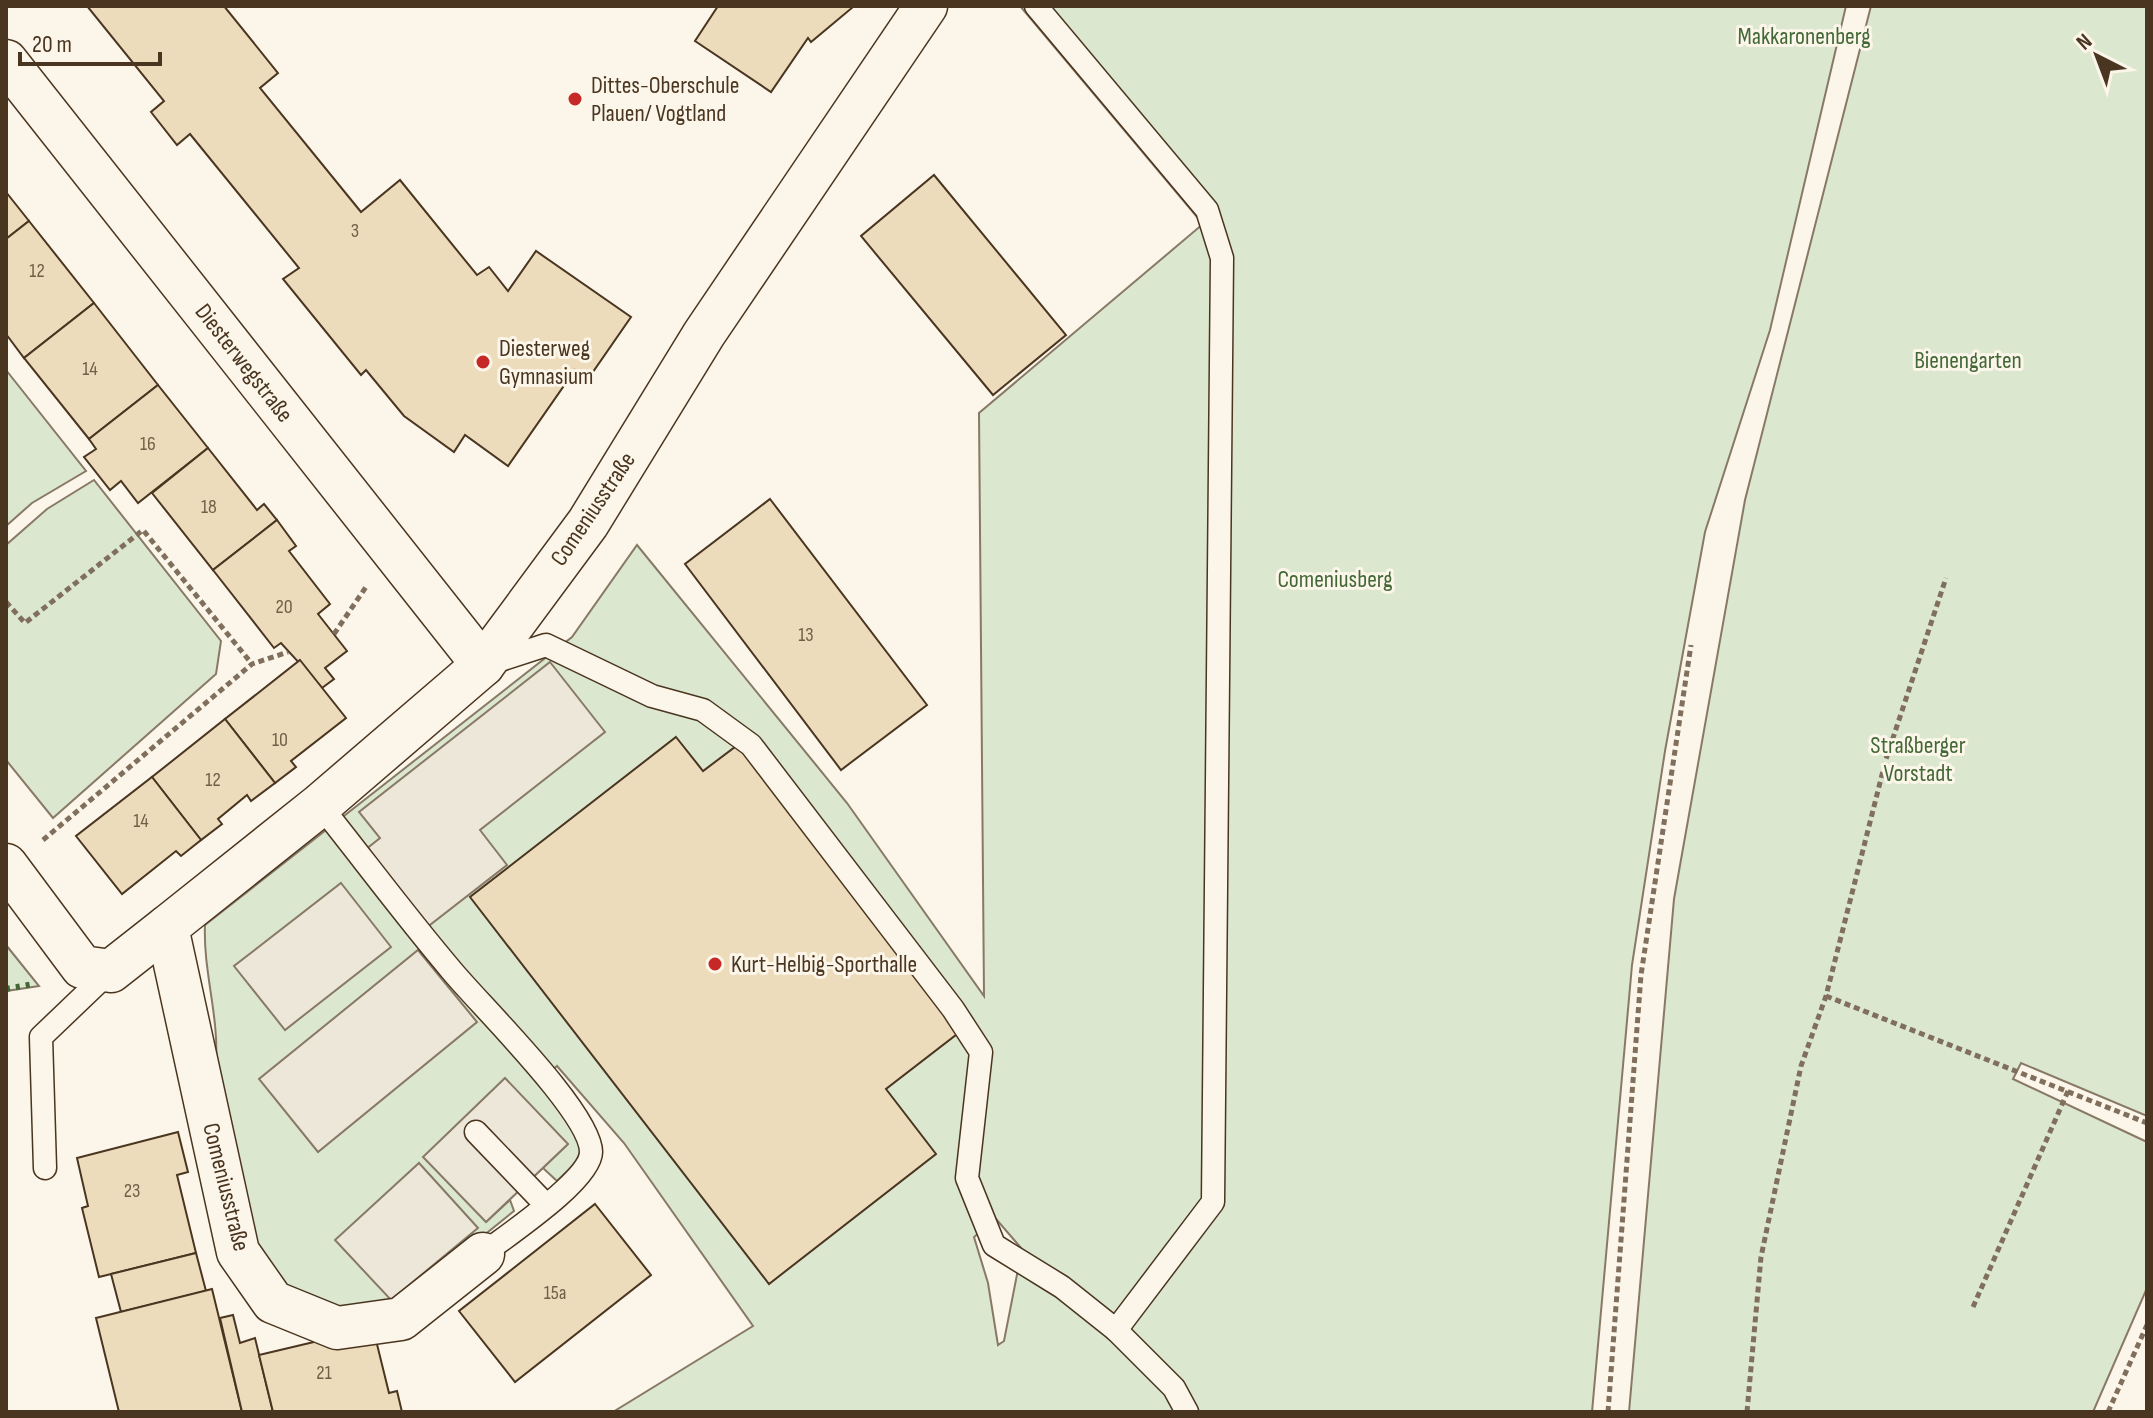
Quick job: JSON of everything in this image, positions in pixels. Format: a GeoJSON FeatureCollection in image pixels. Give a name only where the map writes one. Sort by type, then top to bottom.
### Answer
{"type":"FeatureCollection","features":[{"type":"Feature","properties":{"kind":"street","name":"Comeniusstraße"},"geometry":{"type":"LineString","coordinates":[[111,971],[320,805],[483,665],[588,523],[704,334],[926,6]]}},
{"type":"Feature","properties":{"kind":"street","name":"Diesterwegstraße"},"geometry":{"type":"LineString","coordinates":[[6,61],[483,665]]}},
{"type":"Feature","properties":{"kind":"street"},"geometry":{"type":"LineString","coordinates":[[7,867],[82,967],[111,971]]}},
{"type":"Feature","properties":{"kind":"street","name":"Comeniusstraße"},"geometry":{"type":"LineString","coordinates":[[167,927],[238,1252],[273,1302],[337,1328],[401,1319],[483,1254]]}},
{"type":"Feature","properties":{"kind":"lane"},"geometry":{"type":"LineString","coordinates":[[1036,6],[1207,210],[1222,258],[1213,1202],[1116,1330]]}},
{"type":"Feature","properties":{"kind":"lane"},"geometry":{"type":"LineString","coordinates":[[483,665],[546,645],[652,696],[703,710],[751,745],[953,1009],[981,1052],[967,1178],[994,1245],[1062,1287],[1116,1330],[1174,1388],[1187,1412]]}},
{"type":"Feature","properties":{"kind":"lane"},"geometry":{"type":"LineString","coordinates":[[320,805],[452,972],[530,1059],[588,1133],[591,1155],[580,1175],[483,1254]]}},
{"type":"Feature","properties":{"kind":"lane"},"geometry":{"type":"LineString","coordinates":[[45,1168],[41,1037],[111,971]]}},
{"type":"Feature","properties":{"kind":"lane"},"geometry":{"type":"LineString","coordinates":[[476,1132],[546,1205]]}},
{"type":"Feature","properties":{"kind":"path"},"geometry":{"type":"LineString","coordinates":[[6,602],[25,623],[143,530],[252,664]]}},
{"type":"Feature","properties":{"kind":"path"},"geometry":{"type":"LineString","coordinates":[[334,634],[391,550]]}},
{"type":"Feature","properties":{"kind":"path"},"geometry":{"type":"LineString","coordinates":[[1747,1412],[1761,1257],[1801,1066],[1826,996],[1886,759],[1946,578]]}},
{"type":"Feature","properties":{"kind":"path"},"geometry":{"type":"LineString","coordinates":[[1608,1412],[1641,975],[1691,645]]}},
{"type":"Feature","properties":{"kind":"path"},"geometry":{"type":"LineString","coordinates":[[7,867],[252,664],[288,652]]}},
{"type":"Feature","properties":{"kind":"path"},"geometry":{"type":"LineString","coordinates":[[1826,996],[2147,1123]]}},
{"type":"Feature","properties":{"kind":"path"},"geometry":{"type":"LineString","coordinates":[[1973,1307],[2068,1091]]}},
{"type":"Feature","properties":{"kind":"path"},"geometry":{"type":"LineString","coordinates":[[2108,1412],[2147,1325]]}},
{"type":"Feature","properties":{"kind":"green space","name":"Comeniusberg"},"geometry":{"type":"Polygon","coordinates":[[[1020,6],[1846,6],[1770,330],[1705,532],[1665,751],[1632,965],[1592,1412],[613,1412],[753,1326],[624,1143],[557,1066],[538,1083],[568,1117],[581,1148],[574,1164],[557,1181],[543,1168],[568,1144],[486,1222],[510,1200],[514,1211],[458,1256],[453,1250],[477,1228],[419,1164],[391,1300],[416,1278],[419,1284],[395,1304],[349,1311],[294,1297],[253,1250],[216,1062],[205,925],[572,637],[637,545],[847,803],[984,996],[979,413],[1203,224],[1020,6]],[[996,1219],[974,1237],[988,1283],[998,1345],[1004,1341],[1022,1249],[996,1219]]]}},
{"type":"Feature","properties":{"kind":"green space","name":"Straßberger Vorstadt"},"geometry":{"type":"Polygon","coordinates":[[[1871,6],[2147,6],[2147,1116],[2021,1063],[2013,1079],[2147,1142],[2147,1288],[2093,1412],[1629,1412],[1674,899],[1745,500],[1871,6]]]}},
{"type":"Feature","properties":{"kind":"green space"},"geometry":{"type":"Polygon","coordinates":[[[6,370],[86,471],[32,503],[6,526],[6,370]]]}},
{"type":"Feature","properties":{"kind":"green space"},"geometry":{"type":"Polygon","coordinates":[[[94,480],[221,641],[216,674],[53,818],[6,760],[6,545],[47,509],[94,480]]]}},
{"type":"Feature","properties":{"kind":"green space"},"geometry":{"type":"Polygon","coordinates":[[[6,945],[39,986],[6,991],[6,945]]]}},
{"type":"Feature","properties":{"kind":"shaded area"},"geometry":{"type":"Polygon","coordinates":[[[550,662],[605,732],[480,830],[507,865],[426,928],[365,850],[380,838],[359,812],[550,662]]]}},
{"type":"Feature","properties":{"kind":"shaded area"},"geometry":{"type":"Polygon","coordinates":[[[341,883],[391,947],[285,1030],[234,966],[341,883]]]}},
{"type":"Feature","properties":{"kind":"shaded area"},"geometry":{"type":"Polygon","coordinates":[[[418,950],[477,1022],[318,1152],[259,1079],[418,950]]]}},
{"type":"Feature","properties":{"kind":"shaded area"},"geometry":{"type":"Polygon","coordinates":[[[505,1078],[568,1144],[486,1222],[423,1157],[505,1078]]]}},
{"type":"Feature","properties":{"kind":"shaded area"},"geometry":{"type":"Polygon","coordinates":[[[419,1163],[478,1228],[391,1300],[335,1240],[419,1163]]]}},
{"type":"Feature","properties":{"kind":"building"},"geometry":{"type":"Polygon","coordinates":[[[87,6],[224,6],[278,73],[260,88],[361,212],[400,180],[477,275],[489,267],[508,291],[536,251],[631,317],[588,379],[575,370],[508,466],[465,435],[454,452],[404,416],[366,370],[361,375],[283,279],[299,268],[190,134],[177,145],[151,112],[164,101],[87,6]]]}},
{"type":"Feature","properties":{"kind":"building"},"geometry":{"type":"Polygon","coordinates":[[[718,6],[853,7],[811,42],[808,38],[771,92],[695,41],[718,6]]]}},
{"type":"Feature","properties":{"kind":"building"},"geometry":{"type":"Polygon","coordinates":[[[934,175],[1066,335],[993,395],[861,236],[934,175]]]}},
{"type":"Feature","properties":{"kind":"building"},"geometry":{"type":"Polygon","coordinates":[[[6,192],[29,221],[6,239],[6,192]]]}},
{"type":"Feature","properties":{"kind":"building"},"geometry":{"type":"Polygon","coordinates":[[[29,221],[94,303],[24,358],[6,334],[6,239],[29,221]]]}},
{"type":"Feature","properties":{"kind":"building"},"geometry":{"type":"Polygon","coordinates":[[[94,303],[158,385],[89,439],[24,358],[94,303]]]}},
{"type":"Feature","properties":{"kind":"building"},"geometry":{"type":"Polygon","coordinates":[[[158,385],[208,448],[138,503],[121,481],[110,490],[84,457],[96,449],[89,439],[158,385]]]}},
{"type":"Feature","properties":{"kind":"building"},"geometry":{"type":"Polygon","coordinates":[[[208,448],[257,510],[264,504],[277,520],[213,570],[152,493],[208,448]]]}},
{"type":"Feature","properties":{"kind":"building"},"geometry":{"type":"Polygon","coordinates":[[[770,499],[927,705],[841,770],[685,564],[770,499]]]}},
{"type":"Feature","properties":{"kind":"building"},"geometry":{"type":"Polygon","coordinates":[[[277,520],[296,546],[289,551],[330,604],[318,614],[347,651],[325,668],[334,679],[322,688],[281,643],[274,648],[213,570],[277,520]]]}},
{"type":"Feature","properties":{"kind":"building"},"geometry":{"type":"Polygon","coordinates":[[[300,660],[346,718],[291,761],[296,767],[275,783],[225,719],[300,660]]]}},
{"type":"Feature","properties":{"kind":"building"},"geometry":{"type":"Polygon","coordinates":[[[225,719],[275,783],[251,801],[247,795],[218,819],[222,824],[201,840],[152,777],[225,719]]]}},
{"type":"Feature","properties":{"kind":"building","name":"Kurt-Helbig-Sporthalle"},"geometry":{"type":"Polygon","coordinates":[[[676,737],[703,771],[739,744],[961,1031],[886,1089],[936,1154],[769,1284],[470,897],[676,737]]]}},
{"type":"Feature","properties":{"kind":"building"},"geometry":{"type":"Polygon","coordinates":[[[152,777],[201,840],[181,856],[176,851],[122,894],[76,836],[152,777]]]}},
{"type":"Feature","properties":{"kind":"building"},"geometry":{"type":"Polygon","coordinates":[[[178,1132],[188,1172],[177,1175],[196,1253],[99,1277],[82,1208],[88,1206],[77,1158],[178,1132]]]}},
{"type":"Feature","properties":{"kind":"building"},"geometry":{"type":"Polygon","coordinates":[[[595,1204],[651,1275],[515,1382],[459,1311],[595,1204]]]}},
{"type":"Feature","properties":{"kind":"building"},"geometry":{"type":"Polygon","coordinates":[[[196,1253],[206,1291],[121,1312],[111,1274],[196,1253]]]}},
{"type":"Feature","properties":{"kind":"building"},"geometry":{"type":"Polygon","coordinates":[[[212,1289],[242,1412],[119,1412],[96,1318],[212,1289]]]}},
{"type":"Feature","properties":{"kind":"building"},"geometry":{"type":"Polygon","coordinates":[[[233,1315],[240,1343],[255,1338],[273,1412],[242,1412],[220,1318],[233,1315]]]}},
{"type":"Feature","properties":{"kind":"building"},"geometry":{"type":"Polygon","coordinates":[[[373,1328],[389,1393],[397,1391],[402,1412],[273,1412],[259,1355],[373,1328]]]}},
{"type":"Feature","properties":{"kind":"hedge"},"geometry":{"type":"LineString","coordinates":[[6,989],[33,984]]}},
{"type":"Feature","properties":{"kind":"place","name":"Dittes-Oberschule Plauen/ Vogtland"},"geometry":{"type":"Point","coordinates":[575,99]}},
{"type":"Feature","properties":{"kind":"place","name":"Diesterweg Gymnasium"},"geometry":{"type":"Point","coordinates":[483,362]}},
{"type":"Feature","properties":{"kind":"place","name":"Kurt-Helbig-Sporthalle"},"geometry":{"type":"Point","coordinates":[715,964]}},
{"type":"Feature","properties":{"kind":"park label","name":"Makkaronenberg"},"geometry":{"type":"Point","coordinates":[1804,36]}},
{"type":"Feature","properties":{"kind":"park label","name":"Bienengarten"},"geometry":{"type":"Point","coordinates":[1968,360]}}]}
